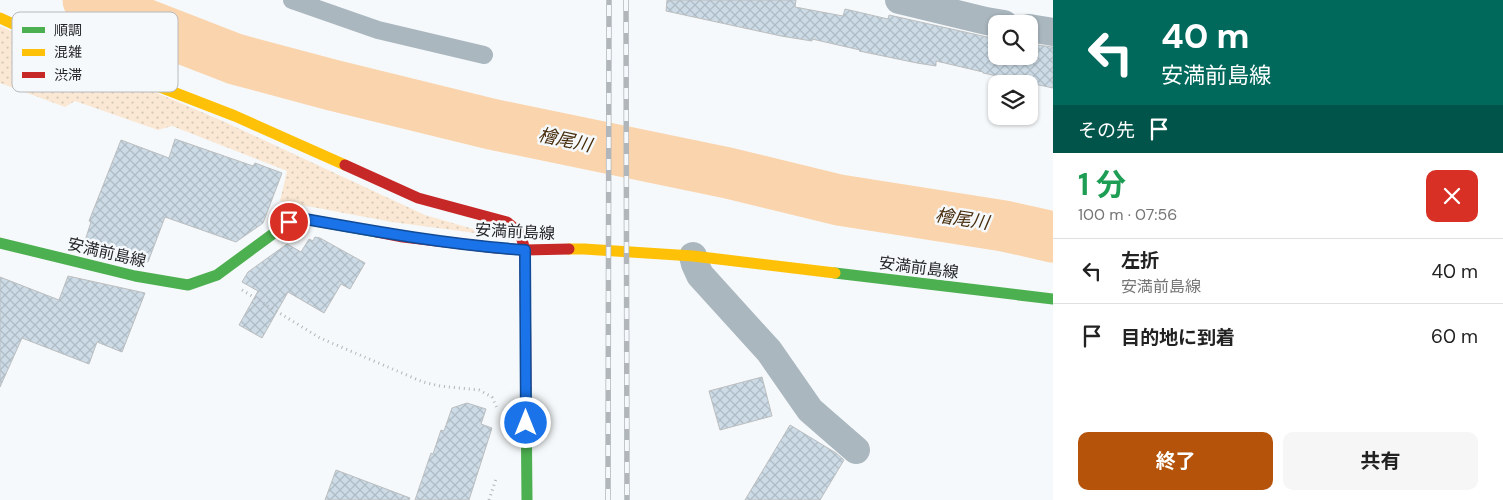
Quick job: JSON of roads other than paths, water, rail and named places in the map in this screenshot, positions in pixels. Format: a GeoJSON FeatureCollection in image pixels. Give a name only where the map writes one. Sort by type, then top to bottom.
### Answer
{"type":"FeatureCollection","features":[{"type":"Feature","properties":{"kind":"main road"},"geometry":{"type":"LineString","coordinates":[[0,18],[12,24]]}},
{"type":"Feature","properties":{"kind":"main road"},"geometry":{"type":"LineString","coordinates":[[174,92],[236,116],[418,198],[507,222],[520,233],[525,250],[527,500]]}},
{"type":"Feature","properties":{"kind":"main road","name":"安満前島線"},"geometry":{"type":"LineString","coordinates":[[0,243],[135,276],[188,285],[217,275],[289,222],[305,219],[404,237],[496,248],[525,250],[584,249],[693,256],[1053,299]]}},
{"type":"Feature","properties":{"kind":"street"},"geometry":{"type":"LineString","coordinates":[[899,0],[988,21]]}},
{"type":"Feature","properties":{"kind":"street"},"geometry":{"type":"LineString","coordinates":[[1038,30],[1053,32]]}},
{"type":"Feature","properties":{"kind":"street"},"geometry":{"type":"LineString","coordinates":[[693,256],[700,275],[769,350],[810,410],[856,450]]}},
{"type":"Feature","properties":{"kind":"lane"},"geometry":{"type":"LineString","coordinates":[[292,0],[378,30],[484,55]]}},
{"type":"Feature","properties":{"kind":"waterway","name":"檜尾川"},"geometry":{"type":"LineString","coordinates":[[88,0],[115,12]]}},
{"type":"Feature","properties":{"kind":"waterway","name":"檜尾川"},"geometry":{"type":"LineString","coordinates":[[178,37],[235,59],[491,124],[728,173],[839,200],[1004,226],[1053,237]]}},
{"type":"Feature","properties":{"kind":"railway"},"geometry":{"type":"LineString","coordinates":[[608,500],[609,0]]}},
{"type":"Feature","properties":{"kind":"railway"},"geometry":{"type":"LineString","coordinates":[[626,0],[627,500]]}}]}
